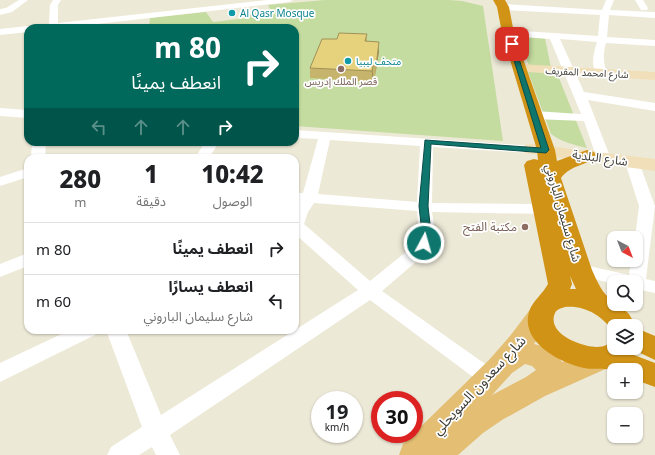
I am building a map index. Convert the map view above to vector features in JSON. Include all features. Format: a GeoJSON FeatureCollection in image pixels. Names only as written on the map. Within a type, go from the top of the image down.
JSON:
{"type":"FeatureCollection","features":[{"type":"Feature","properties":{"kind":"highway","name":"شارع سليمان الباروني"},"geometry":{"type":"LineString","coordinates":[[484,0],[494,7],[513,94],[551,178],[580,270],[587,286],[602,307]]}},
{"type":"Feature","properties":{"kind":"highway","name":"شارع سليمان الباروني"},"geometry":{"type":"LineString","coordinates":[[501,4],[508,33],[534,115],[543,209],[560,284],[546,308]]}},
{"type":"Feature","properties":{"kind":"highway"},"geometry":{"type":"LineString","coordinates":[[551,178],[563,164],[596,158]]}},
{"type":"Feature","properties":{"kind":"highway"},"geometry":{"type":"LineString","coordinates":[[617,319],[613,314],[591,302],[574,298],[564,298],[546,308],[541,324],[546,334],[556,344],[569,353],[585,358],[611,355],[655,374]]}},
{"type":"Feature","properties":{"kind":"highway"},"geometry":{"type":"LineString","coordinates":[[643,342],[655,349]]}},
{"type":"Feature","properties":{"kind":"main road","name":"شارع سعدون السويحلي"},"geometry":{"type":"LineString","coordinates":[[415,455],[520,343],[546,308]]}},
{"type":"Feature","properties":{"kind":"main road"},"geometry":{"type":"LineString","coordinates":[[493,372],[520,354],[526,353],[538,356],[549,364],[551,370],[546,379],[537,385]]}},
{"type":"Feature","properties":{"kind":"main road","name":"شارع سعدون السويحلي"},"geometry":{"type":"LineString","coordinates":[[436,455],[445,445],[482,417],[537,385],[611,355]]}},
{"type":"Feature","properties":{"kind":"street"},"geometry":{"type":"LineString","coordinates":[[0,12],[12,8],[24,0]]}},
{"type":"Feature","properties":{"kind":"street"},"geometry":{"type":"LineString","coordinates":[[53,24],[54,5],[57,0]]}},
{"type":"Feature","properties":{"kind":"street"},"geometry":{"type":"LineString","coordinates":[[79,24],[289,0]]}},
{"type":"Feature","properties":{"kind":"street"},"geometry":{"type":"LineString","coordinates":[[602,73],[598,62],[598,54],[602,40],[605,13],[610,0]]}},
{"type":"Feature","properties":{"kind":"street"},"geometry":{"type":"LineString","coordinates":[[501,4],[655,16]]}},
{"type":"Feature","properties":{"kind":"street"},"geometry":{"type":"LineString","coordinates":[[0,8],[12,8]]}},
{"type":"Feature","properties":{"kind":"street"},"geometry":{"type":"LineString","coordinates":[[0,32],[24,29]]}},
{"type":"Feature","properties":{"kind":"street"},"geometry":{"type":"LineString","coordinates":[[508,33],[655,43]]}},
{"type":"Feature","properties":{"kind":"street"},"geometry":{"type":"LineString","coordinates":[[554,36],[588,118],[596,158]]}},
{"type":"Feature","properties":{"kind":"street","name":"شارع امحمد المقريف"},"geometry":{"type":"LineString","coordinates":[[519,68],[655,76]]}},
{"type":"Feature","properties":{"kind":"street"},"geometry":{"type":"LineString","coordinates":[[580,96],[655,106]]}},
{"type":"Feature","properties":{"kind":"street"},"geometry":{"type":"LineString","coordinates":[[0,112],[24,114]]}},
{"type":"Feature","properties":{"kind":"street"},"geometry":{"type":"LineString","coordinates":[[534,115],[588,118]]}},
{"type":"Feature","properties":{"kind":"street"},"geometry":{"type":"LineString","coordinates":[[299,134],[538,149]]}},
{"type":"Feature","properties":{"kind":"street"},"geometry":{"type":"LineString","coordinates":[[299,215],[302,198],[326,136]]}},
{"type":"Feature","properties":{"kind":"street"},"geometry":{"type":"LineString","coordinates":[[119,455],[155,430],[370,291],[419,250],[427,233],[424,206],[427,142]]}},
{"type":"Feature","properties":{"kind":"street","name":"شارع البلدية"},"geometry":{"type":"LineString","coordinates":[[538,149],[655,165]]}},
{"type":"Feature","properties":{"kind":"street"},"geometry":{"type":"LineString","coordinates":[[632,162],[651,208],[637,275]]}},
{"type":"Feature","properties":{"kind":"street"},"geometry":{"type":"LineString","coordinates":[[0,182],[24,173]]}},
{"type":"Feature","properties":{"kind":"street"},"geometry":{"type":"LineString","coordinates":[[302,198],[424,206],[543,209]]}},
{"type":"Feature","properties":{"kind":"street"},"geometry":{"type":"LineString","coordinates":[[299,229],[370,291],[493,372]]}},
{"type":"Feature","properties":{"kind":"street"},"geometry":{"type":"LineString","coordinates":[[0,270],[24,261]]}},
{"type":"Feature","properties":{"kind":"street"},"geometry":{"type":"LineString","coordinates":[[580,270],[607,276]]}},
{"type":"Feature","properties":{"kind":"street"},"geometry":{"type":"LineString","coordinates":[[643,284],[655,287]]}},
{"type":"Feature","properties":{"kind":"street"},"geometry":{"type":"LineString","coordinates":[[0,373],[80,334]]}},
{"type":"Feature","properties":{"kind":"street"},"geometry":{"type":"LineString","coordinates":[[118,334],[155,430],[168,455]]}},
{"type":"Feature","properties":{"kind":"green space"},"geometry":{"type":"Polygon","coordinates":[[[325,0],[449,0],[462,1],[483,6],[503,141],[299,126],[299,24],[149,24],[150,18],[206,12],[213,22],[247,18],[245,14],[271,11],[268,5],[325,0]]]}},
{"type":"Feature","properties":{"kind":"green space"},"geometry":{"type":"Polygon","coordinates":[[[519,36],[545,38],[551,68],[529,66],[519,36]]]}},
{"type":"Feature","properties":{"kind":"green space"},"geometry":{"type":"Polygon","coordinates":[[[528,72],[557,73],[587,148],[564,141],[551,134],[528,72]]]}},
{"type":"Feature","properties":{"kind":"building","name":"متحف ليبيا"},"geometry":{"type":"Polygon","coordinates":[[[339,33],[367,34],[365,41],[379,42],[376,66],[373,66],[372,71],[310,68],[322,39],[337,39],[339,33]]]}},
{"type":"Feature","properties":{"kind":"place","name":"Al Qasr Mosque"},"geometry":{"type":"Point","coordinates":[232,13]}},
{"type":"Feature","properties":{"kind":"place","name":"متحف ليبيا"},"geometry":{"type":"Point","coordinates":[348,61]}},
{"type":"Feature","properties":{"kind":"place","name":"قصر الملك إدريس"},"geometry":{"type":"Point","coordinates":[341,69]}},
{"type":"Feature","properties":{"kind":"place","name":"مكتبة الفتح"},"geometry":{"type":"Point","coordinates":[525,227]}},
{"type":"Feature","properties":{"kind":"route"},"geometry":{"type":"LineString","coordinates":[[424,243],[427,233],[424,206],[427,142],[546,150],[512,44]]}}]}
